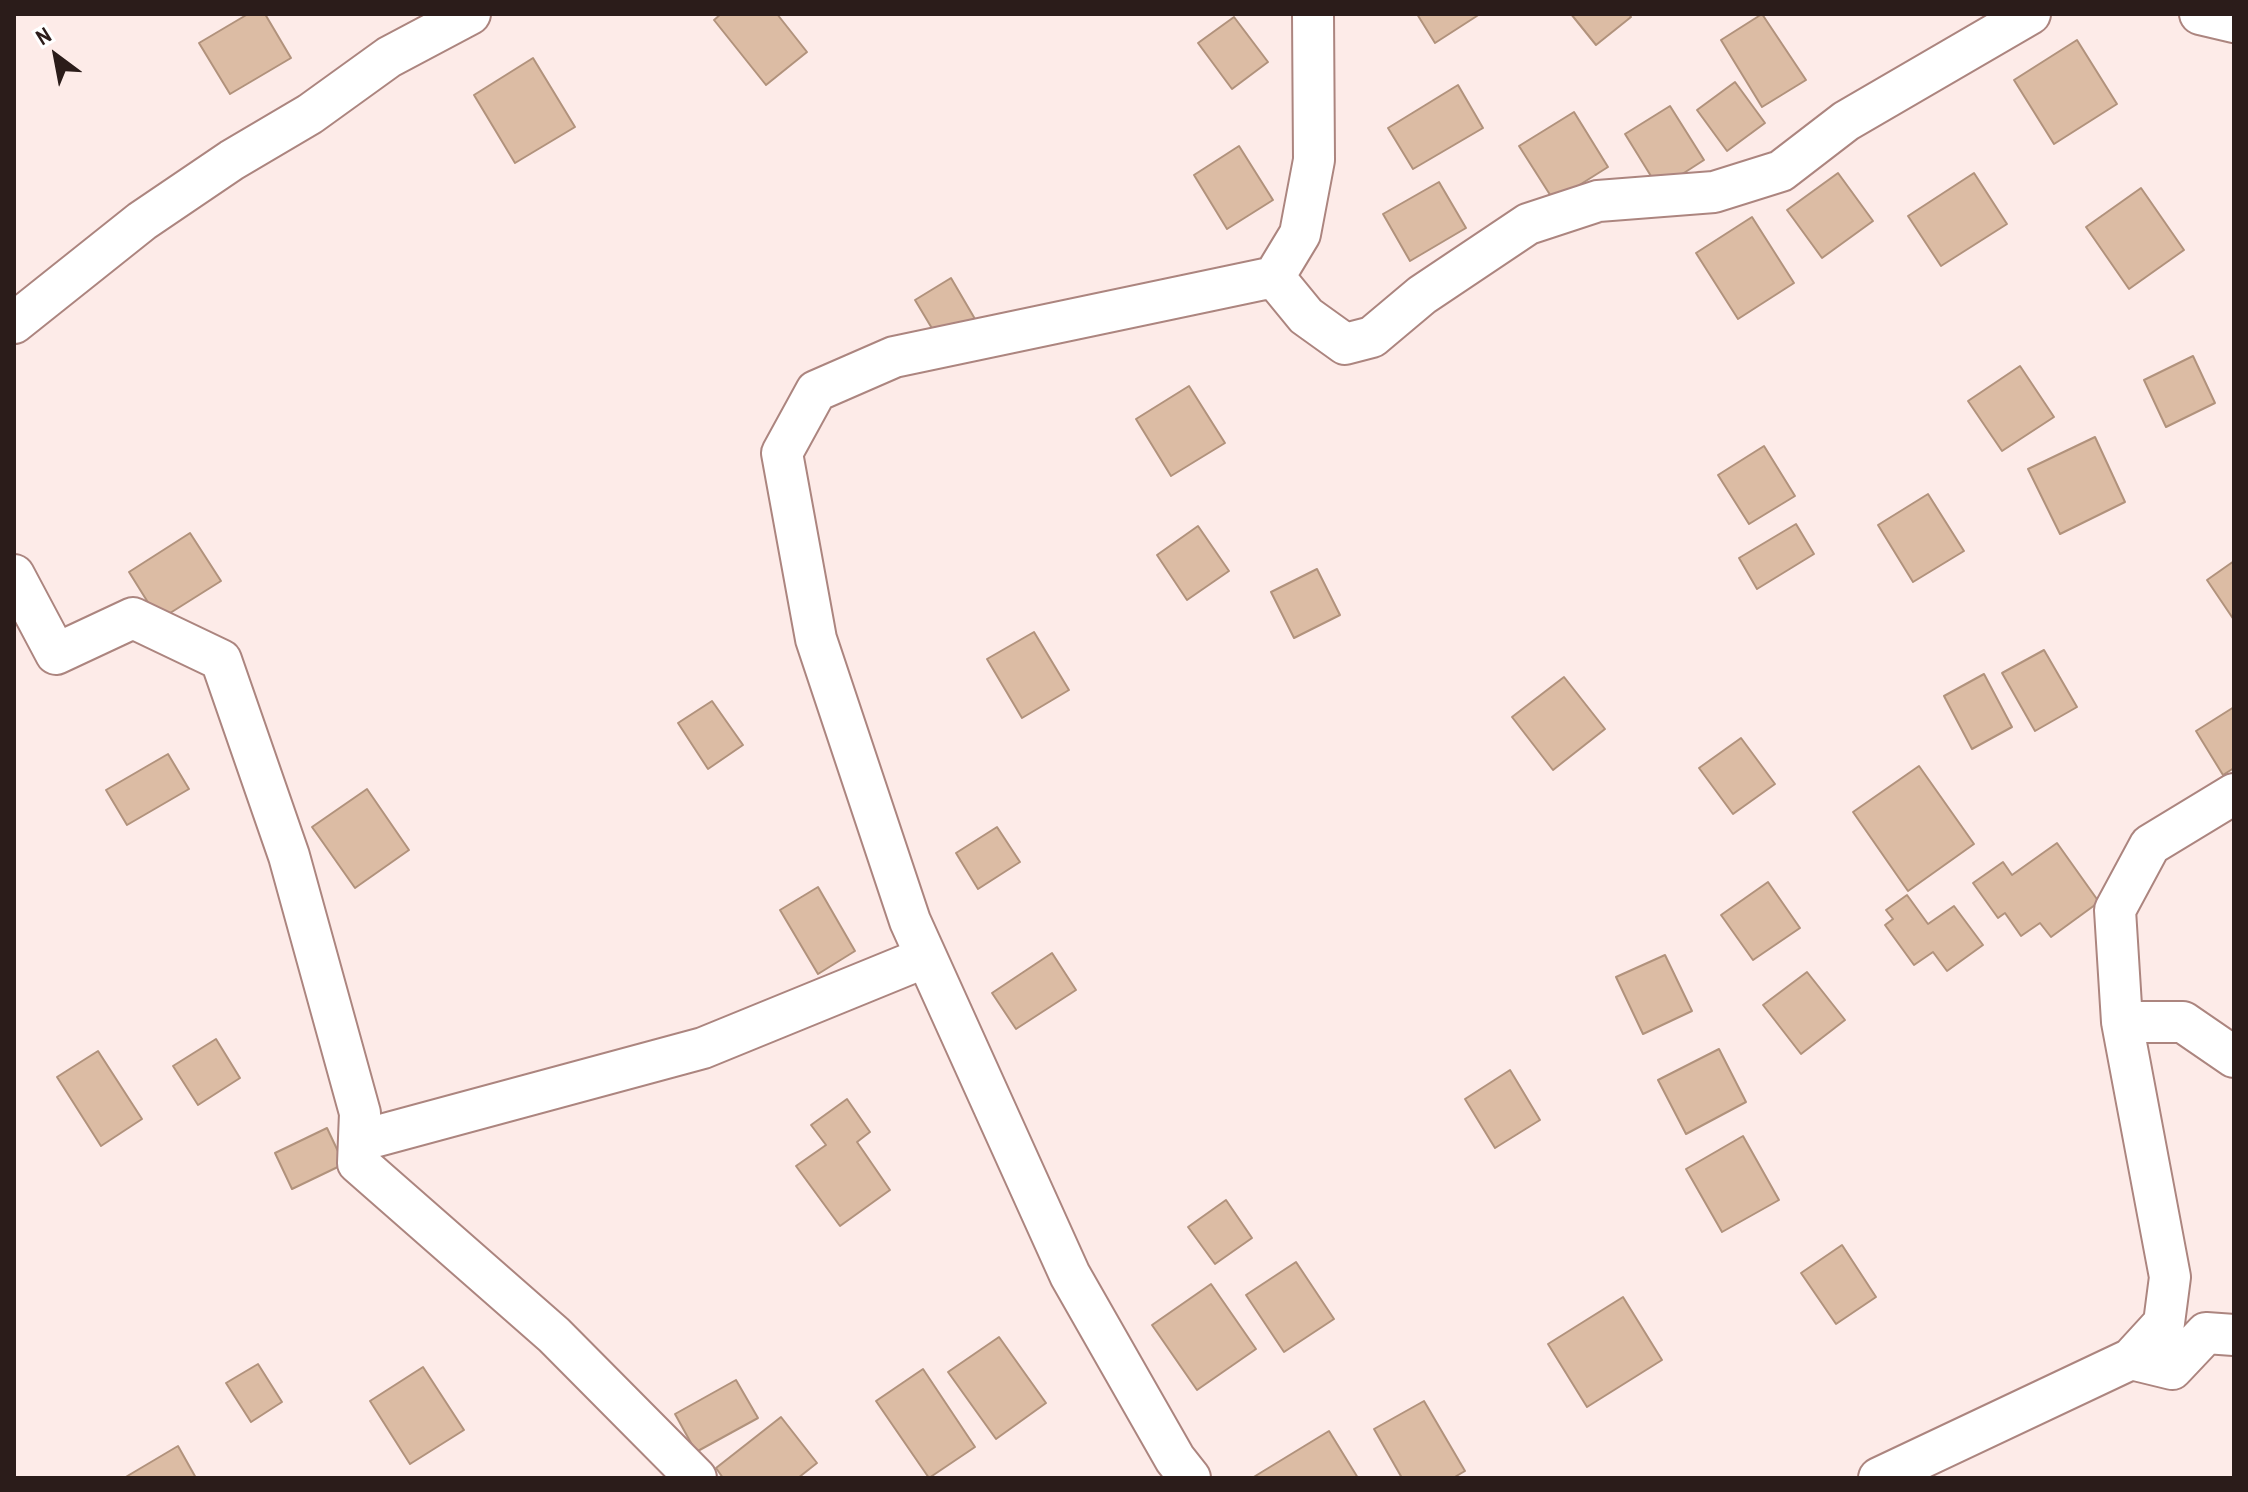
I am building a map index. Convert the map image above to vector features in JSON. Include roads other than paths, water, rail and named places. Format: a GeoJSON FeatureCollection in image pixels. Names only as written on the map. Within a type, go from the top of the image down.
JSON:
{"type":"FeatureCollection","features":[{"type":"Feature","properties":{"kind":"street"},"geometry":{"type":"LineString","coordinates":[[14,323],[142,221],[232,160],[310,114],[389,57],[470,14]]}},
{"type":"Feature","properties":{"kind":"street"},"geometry":{"type":"LineString","coordinates":[[1190,1478],[1175,1459],[1070,1275],[910,921],[816,639],[782,453],[816,391],[894,357],[1274,277],[1300,234],[1314,160],[1313,14]]}},
{"type":"Feature","properties":{"kind":"street"},"geometry":{"type":"LineString","coordinates":[[1274,277],[1306,316],[1345,344],[1372,337],[1422,295],[1528,224],[1598,201],[1714,192],[1781,171],[1846,121],[2030,14]]}},
{"type":"Feature","properties":{"kind":"street"},"geometry":{"type":"LineString","coordinates":[[2200,14],[2234,22]]}},
{"type":"Feature","properties":{"kind":"street"},"geometry":{"type":"LineString","coordinates":[[14,575],[56,654],[133,618],[221,660],[289,856],[360,1113],[358,1163],[554,1335],[696,1478]]}},
{"type":"Feature","properties":{"kind":"street"},"geometry":{"type":"LineString","coordinates":[[1879,1478],[2131,1359],[2164,1323],[2170,1277],[2122,1022],[2115,910],[2150,845],[2234,794]]}},
{"type":"Feature","properties":{"kind":"street"},"geometry":{"type":"LineString","coordinates":[[359,1141],[703,1048],[926,957]]}},
{"type":"Feature","properties":{"kind":"street"},"geometry":{"type":"LineString","coordinates":[[2122,1022],[2183,1022],[2234,1057]]}},
{"type":"Feature","properties":{"kind":"street"},"geometry":{"type":"LineString","coordinates":[[2131,1359],[2172,1369],[2206,1333],[2234,1335]]}}]}
